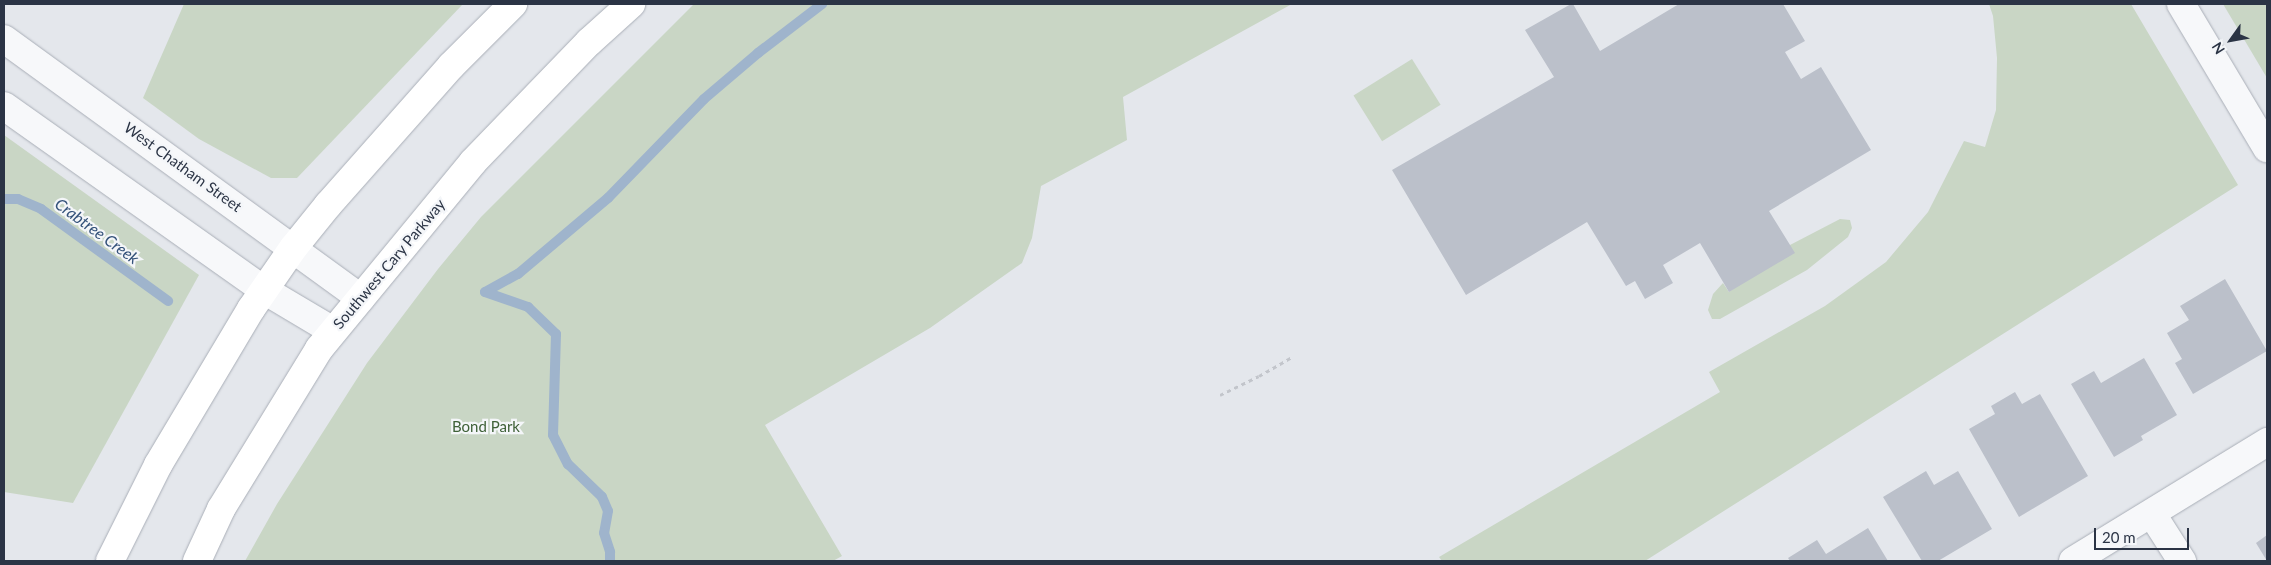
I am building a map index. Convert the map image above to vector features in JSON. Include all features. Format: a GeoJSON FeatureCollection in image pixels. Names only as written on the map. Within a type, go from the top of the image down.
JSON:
{"type":"FeatureCollection","features":[{"type":"Feature","properties":{"kind":"main road"},"geometry":{"type":"LineString","coordinates":[[110,561],[158,465],[264,290],[294,247],[328,205],[451,66],[513,4]]}},
{"type":"Feature","properties":{"kind":"main road","name":"Southwest Cary Parkway"},"geometry":{"type":"LineString","coordinates":[[197,561],[221,509],[314,356],[333,331],[473,162],[538,94],[631,4]]}},
{"type":"Feature","properties":{"kind":"street"},"geometry":{"type":"LineString","coordinates":[[2181,4],[2267,148]]}},
{"type":"Feature","properties":{"kind":"street","name":"West Chatham Street"},"geometry":{"type":"LineString","coordinates":[[4,39],[294,247],[361,298]]}},
{"type":"Feature","properties":{"kind":"street"},"geometry":{"type":"LineString","coordinates":[[4,106],[264,290],[333,331]]}},
{"type":"Feature","properties":{"kind":"street"},"geometry":{"type":"LineString","coordinates":[[2073,561],[2267,442]]}},
{"type":"Feature","properties":{"kind":"street"},"geometry":{"type":"LineString","coordinates":[[2152,514],[2182,561]]}},
{"type":"Feature","properties":{"kind":"path"},"geometry":{"type":"LineString","coordinates":[[1220,394],[1259,376],[1292,357]]}},
{"type":"Feature","properties":{"kind":"green space"},"geometry":{"type":"Polygon","coordinates":[[[184,4],[463,4],[297,178],[271,178],[199,139],[143,98],[184,4]]]}},
{"type":"Feature","properties":{"kind":"green space","name":"Bond Park"},"geometry":{"type":"Polygon","coordinates":[[[694,4],[1292,4],[1123,97],[1127,140],[1041,186],[1032,238],[1022,263],[930,328],[765,425],[842,556],[833,561],[245,561],[277,504],[367,363],[438,269],[481,217],[694,4]]]}},
{"type":"Feature","properties":{"kind":"green space"},"geometry":{"type":"Polygon","coordinates":[[[1989,4],[2131,4],[2238,185],[1645,561],[1442,561],[1439,557],[1720,392],[1709,372],[1825,306],[1886,262],[1928,212],[1964,141],[1985,147],[1996,110],[1997,58],[1993,16],[1989,4]]]}},
{"type":"Feature","properties":{"kind":"green space"},"geometry":{"type":"Polygon","coordinates":[[[2223,4],[2267,4],[2267,78],[2223,4]]]}},
{"type":"Feature","properties":{"kind":"green space"},"geometry":{"type":"Polygon","coordinates":[[[1412,59],[1441,105],[1382,141],[1353,96],[1412,59]]]}},
{"type":"Feature","properties":{"kind":"green space"},"geometry":{"type":"Polygon","coordinates":[[[4,135],[199,275],[73,503],[4,492],[4,135]]]}},
{"type":"Feature","properties":{"kind":"green space"},"geometry":{"type":"Polygon","coordinates":[[[1840,219],[1850,220],[1852,228],[1848,237],[1807,270],[1720,319],[1712,319],[1708,310],[1713,294],[1723,283],[1729,292],[1790,245],[1840,219]]]}},
{"type":"Feature","properties":{"kind":"building"},"geometry":{"type":"Polygon","coordinates":[[[1573,4],[1600,51],[1679,4],[1783,4],[1805,41],[1785,52],[1801,79],[1821,67],[1871,150],[1769,211],[1795,253],[1729,292],[1700,243],[1663,265],[1673,283],[1645,299],[1635,281],[1626,286],[1587,222],[1466,295],[1392,170],[1554,77],[1525,30],[1573,4]]]}},
{"type":"Feature","properties":{"kind":"building"},"geometry":{"type":"Polygon","coordinates":[[[2225,279],[2267,351],[2193,394],[2175,363],[2182,359],[2167,333],[2189,320],[2180,306],[2225,279]]]}},
{"type":"Feature","properties":{"kind":"building"},"geometry":{"type":"Polygon","coordinates":[[[2144,358],[2177,415],[2141,436],[2143,440],[2114,457],[2071,384],[2094,371],[2101,383],[2144,358]]]}},
{"type":"Feature","properties":{"kind":"building"},"geometry":{"type":"Polygon","coordinates":[[[2015,392],[2022,404],[2040,394],[2088,476],[2019,517],[1969,429],[1995,414],[1991,406],[2015,392]]]}},
{"type":"Feature","properties":{"kind":"building"},"geometry":{"type":"Polygon","coordinates":[[[1926,471],[1934,485],[1958,471],[1992,529],[1938,561],[1922,561],[1883,497],[1926,471]]]}},
{"type":"Feature","properties":{"kind":"building"},"geometry":{"type":"Polygon","coordinates":[[[1868,528],[1888,561],[1790,561],[1788,558],[1817,540],[1826,554],[1868,528]]]}},
{"type":"Feature","properties":{"kind":"building"},"geometry":{"type":"Polygon","coordinates":[[[2267,535],[2267,561],[2256,543],[2267,535]]]}},
{"type":"Feature","properties":{"kind":"waterway"},"geometry":{"type":"LineString","coordinates":[[485,292],[518,274],[608,198],[704,99],[758,53],[822,4]]}},
{"type":"Feature","properties":{"kind":"waterway","name":"Crabtree Creek"},"geometry":{"type":"LineString","coordinates":[[4,199],[18,199],[41,209],[168,301]]}},
{"type":"Feature","properties":{"kind":"waterway","name":"Crabtree Creek"},"geometry":{"type":"LineString","coordinates":[[485,292],[528,307],[556,334],[553,435],[568,464],[602,497],[608,511],[604,533],[610,552],[610,561]]}}]}
